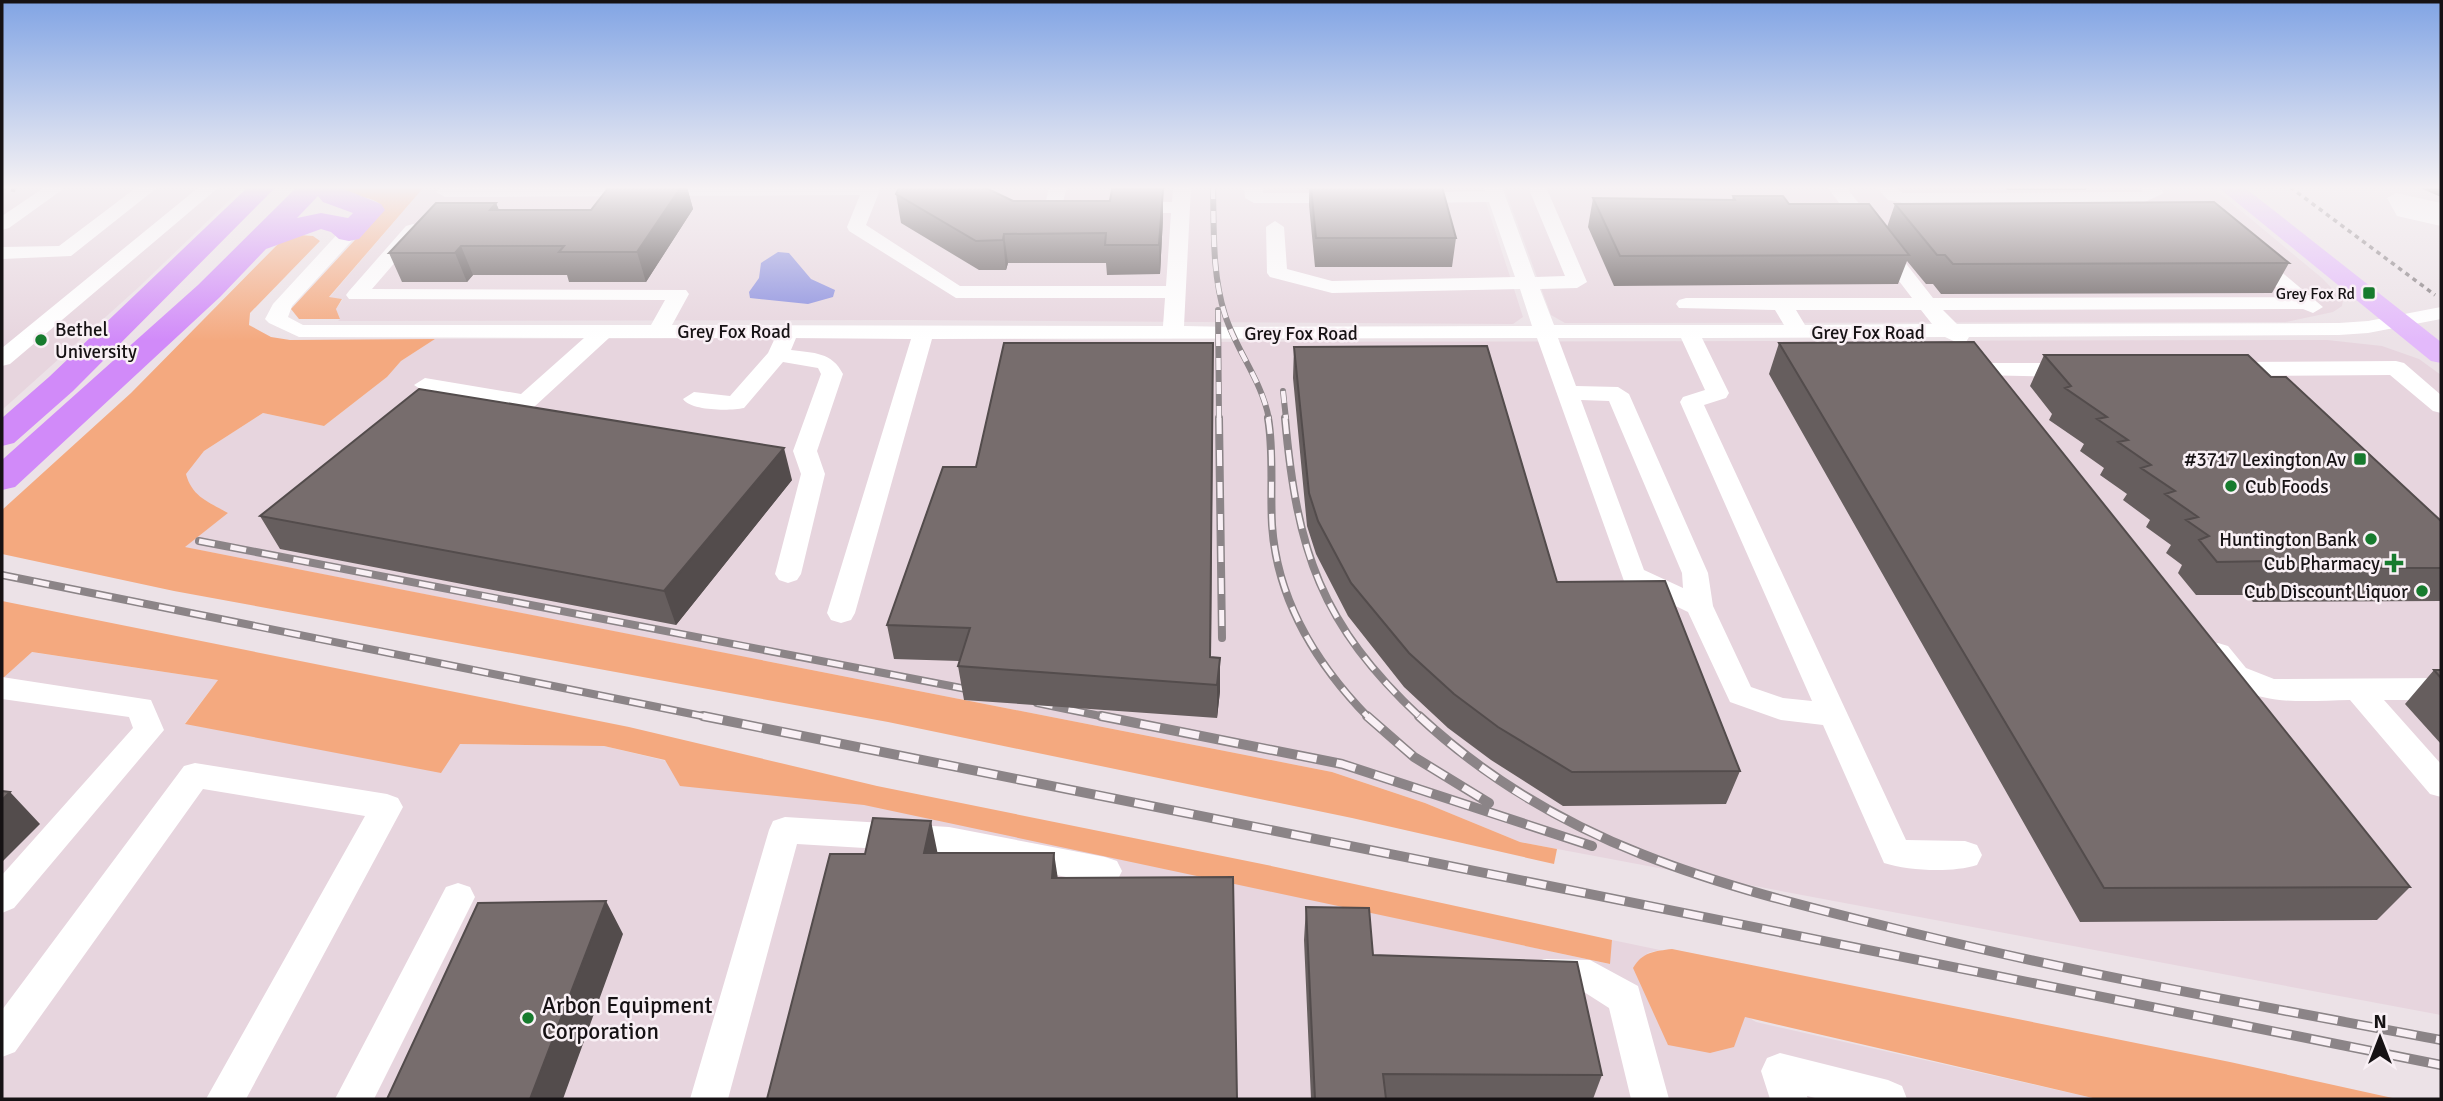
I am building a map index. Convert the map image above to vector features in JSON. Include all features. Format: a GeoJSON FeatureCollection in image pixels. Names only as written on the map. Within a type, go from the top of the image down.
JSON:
{"type":"FeatureCollection","features":[{"type":"Feature","properties":{"kind":"highway"},"geometry":{"type":"LineString","coordinates":[[2,436],[61,384],[210,238]]}},
{"type":"Feature","properties":{"kind":"highway"},"geometry":{"type":"LineString","coordinates":[[2,479],[261,238]]}},
{"type":"Feature","properties":{"kind":"highway"},"geometry":{"type":"LineString","coordinates":[[246,254],[271,238]]}},
{"type":"Feature","properties":{"kind":"main road"},"geometry":{"type":"LineString","coordinates":[[2294,238],[2441,355]]}},
{"type":"Feature","properties":{"kind":"main road"},"geometry":{"type":"LineString","coordinates":[[2329,238],[2438,314]]}},
{"type":"Feature","properties":{"kind":"street"},"geometry":{"type":"LineString","coordinates":[[2,253],[64,251],[81,238]]}},
{"type":"Feature","properties":{"kind":"street"},"geometry":{"type":"LineString","coordinates":[[2,359],[148,238]]}},
{"type":"Feature","properties":{"kind":"street","name":"Grey Fox Road"},"geometry":{"type":"LineString","coordinates":[[344,238],[283,304],[276,319],[299,331],[1952,332],[2339,329],[2438,314]]}},
{"type":"Feature","properties":{"kind":"street"},"geometry":{"type":"LineString","coordinates":[[362,331],[349,317],[347,308],[406,238]]}},
{"type":"Feature","properties":{"kind":"street"},"geometry":{"type":"LineString","coordinates":[[876,238],[966,293]]}},
{"type":"Feature","properties":{"kind":"street"},"geometry":{"type":"LineString","coordinates":[[1173,332],[1180,238]]}},
{"type":"Feature","properties":{"kind":"street"},"geometry":{"type":"LineString","coordinates":[[1275,238],[1277,273],[1332,288],[1527,285]]}},
{"type":"Feature","properties":{"kind":"street"},"geometry":{"type":"LineString","coordinates":[[1510,238],[1633,575],[1699,606]]}},
{"type":"Feature","properties":{"kind":"street"},"geometry":{"type":"LineString","coordinates":[[1876,238],[1926,303],[2004,392]]}},
{"type":"Feature","properties":{"kind":"street"},"geometry":{"type":"LineString","coordinates":[[2233,240],[2339,329]]}},
{"type":"Feature","properties":{"kind":"street"},"geometry":{"type":"LineString","coordinates":[[841,612],[929,331],[946,300],[966,293],[1177,292]]}},
{"type":"Feature","properties":{"kind":"street"},"geometry":{"type":"LineString","coordinates":[[965,331],[966,293]]}},
{"type":"Feature","properties":{"kind":"street"},"geometry":{"type":"LineString","coordinates":[[356,295],[679,294],[658,331]]}},
{"type":"Feature","properties":{"kind":"street"},"geometry":{"type":"LineString","coordinates":[[2120,303],[2147,331]]}},
{"type":"Feature","properties":{"kind":"street"},"geometry":{"type":"LineString","coordinates":[[1686,304],[2308,303]]}},
{"type":"Feature","properties":{"kind":"street"},"geometry":{"type":"LineString","coordinates":[[1781,304],[1799,331]]}},
{"type":"Feature","properties":{"kind":"street"},"geometry":{"type":"LineString","coordinates":[[425,386],[526,402],[604,331]]}},
{"type":"Feature","properties":{"kind":"street"},"geometry":{"type":"LineString","coordinates":[[694,399],[736,403],[778,355],[789,331]]}},
{"type":"Feature","properties":{"kind":"street"},"geometry":{"type":"LineString","coordinates":[[1689,332],[1718,393],[1691,402],[1896,853],[1965,855]]}},
{"type":"Feature","properties":{"kind":"street"},"geometry":{"type":"LineString","coordinates":[[778,355],[827,363],[832,374],[805,451],[813,474],[788,574]]}},
{"type":"Feature","properties":{"kind":"street"},"geometry":{"type":"LineString","coordinates":[[2206,369],[2396,368],[2441,406]]}},
{"type":"Feature","properties":{"kind":"street"},"geometry":{"type":"LineString","coordinates":[[1986,370],[2096,370]]}},
{"type":"Feature","properties":{"kind":"street"},"geometry":{"type":"LineString","coordinates":[[1566,393],[1618,394],[1695,573],[1699,606],[1740,694],[1781,709],[1834,715]]}},
{"type":"Feature","properties":{"kind":"street"},"geometry":{"type":"LineString","coordinates":[[2200,629],[2236,675],[2271,690],[2441,689]]}},
{"type":"Feature","properties":{"kind":"street"},"geometry":{"type":"LineString","coordinates":[[2,688],[140,708],[149,730],[2,898]]}},
{"type":"Feature","properties":{"kind":"street"},"geometry":{"type":"LineString","coordinates":[[2357,689],[2441,785]]}},
{"type":"Feature","properties":{"kind":"street"},"geometry":{"type":"LineString","coordinates":[[709,1099],[785,830],[949,840],[1105,871]]}},
{"type":"Feature","properties":{"kind":"street"},"geometry":{"type":"LineString","coordinates":[[354,1099],[458,897]]}},
{"type":"Feature","properties":{"kind":"street"},"geometry":{"type":"LineString","coordinates":[[1511,975],[1590,976],[1625,998],[1650,1099]]}},
{"type":"Feature","properties":{"kind":"street"},"geometry":{"type":"LineString","coordinates":[[1789,1099],[1780,1070],[1888,1099]]}},
{"type":"Feature","properties":{"kind":"lane"},"geometry":{"type":"LineString","coordinates":[[1527,285],[1577,282],[1559,238]]}},
{"type":"Feature","properties":{"kind":"lane"},"geometry":{"type":"LineString","coordinates":[[2,1040],[195,775],[387,807],[225,1099]]}},
{"type":"Feature","properties":{"kind":"path"},"geometry":{"type":"LineString","coordinates":[[2350,238],[2438,314]]}},
{"type":"Feature","properties":{"kind":"shaded area"},"geometry":{"type":"Polygon","coordinates":[[[2,238],[190,238],[139,287],[2,410],[2,238]]]}},
{"type":"Feature","properties":{"kind":"shaded area"},"geometry":{"type":"Polygon","coordinates":[[[316,238],[320,241],[250,313],[249,325],[271,337],[290,340],[435,339],[401,361],[387,377],[324,426],[263,413],[204,451],[186,474],[189,482],[202,498],[228,513],[185,547],[1332,772],[1425,803],[1520,842],[1557,849],[1554,864],[1352,818],[888,722],[174,591],[2,554],[2,510],[131,393],[281,241],[316,238]]]}},
{"type":"Feature","properties":{"kind":"shaded area"},"geometry":{"type":"Polygon","coordinates":[[[356,238],[380,238],[329,297],[342,299],[336,309],[340,319],[299,319],[291,309],[356,238]]]}},
{"type":"Feature","properties":{"kind":"shaded area"},"geometry":{"type":"Polygon","coordinates":[[[380,238],[1498,238],[1523,317],[1513,324],[913,320],[338,321],[340,319],[336,309],[343,299],[329,298],[380,238]]]}},
{"type":"Feature","properties":{"kind":"shaded area"},"geometry":{"type":"Polygon","coordinates":[[[1523,238],[2274,238],[2322,278],[2343,300],[2342,306],[2333,312],[2286,322],[1565,323],[1551,315],[1523,238]]]}},
{"type":"Feature","properties":{"kind":"shaded area"},"geometry":{"type":"Polygon","coordinates":[[[958,338],[1185,342],[2327,340],[2382,346],[2419,359],[2441,375],[2441,1015],[1520,842],[1425,803],[1332,772],[184,547],[228,513],[198,497],[189,487],[186,474],[204,451],[263,413],[324,426],[387,377],[401,361],[435,339],[958,338]]]}},
{"type":"Feature","properties":{"kind":"shaded area"},"geometry":{"type":"Polygon","coordinates":[[[2,601],[629,727],[877,786],[1267,865],[1612,940],[1610,964],[864,805],[680,786],[665,760],[604,746],[460,744],[441,773],[185,724],[218,680],[32,652],[2,679],[2,601]]]}},
{"type":"Feature","properties":{"kind":"shaded area"},"geometry":{"type":"Polygon","coordinates":[[[31,652],[218,680],[185,723],[459,744],[604,746],[825,799],[864,804],[1609,964],[1612,940],[1660,950],[1647,953],[1756,1022],[2097,1099],[2,1099],[2,679],[31,652]]]}},
{"type":"Feature","properties":{"kind":"shaded area"},"geometry":{"type":"Polygon","coordinates":[[[1672,949],[2230,1062],[2397,1099],[2097,1099],[1745,1017],[1734,1047],[1710,1053],[1668,1045],[1633,968],[1645,955],[1672,949]]]}},
{"type":"Feature","properties":{"kind":"water"},"geometry":{"type":"Polygon","coordinates":[[[778,252],[789,253],[811,279],[835,290],[833,297],[808,304],[750,298],[749,292],[759,278],[761,263],[778,252]]]}},
{"type":"Feature","properties":{"kind":"building"},"geometry":{"type":"Polygon","coordinates":[[[403,238],[646,238],[637,252],[559,252],[564,246],[461,246],[455,253],[389,253],[403,238]]]}},
{"type":"Feature","properties":{"kind":"building"},"geometry":{"type":"Polygon","coordinates":[[[972,238],[1003,238],[1003,240],[976,241],[972,238]]]}},
{"type":"Feature","properties":{"kind":"building"},"geometry":{"type":"Polygon","coordinates":[[[1106,238],[1159,238],[1159,245],[1105,245],[1106,238]]]}},
{"type":"Feature","properties":{"kind":"building"},"geometry":{"type":"Polygon","coordinates":[[[1612,238],[1896,238],[1909,255],[1620,256],[1612,238]]]}},
{"type":"Feature","properties":{"kind":"building"},"geometry":{"type":"Polygon","coordinates":[[[1923,238],[2259,238],[2289,263],[1953,264],[1945,255],[1937,255],[1923,238]]]}},
{"type":"Feature","properties":{"kind":"building"},"geometry":{"type":"Polygon","coordinates":[[[1974,342],[2410,887],[2104,888],[1779,343],[1974,342]]]}},
{"type":"Feature","properties":{"kind":"building"},"geometry":{"type":"Polygon","coordinates":[[[1004,343],[1213,343],[1210,657],[1220,658],[1217,685],[958,666],[970,628],[887,625],[943,467],[976,467],[1004,343]]]}},
{"type":"Feature","properties":{"kind":"building"},"geometry":{"type":"Polygon","coordinates":[[[1487,346],[1557,582],[1665,581],[1740,771],[1572,772],[1498,727],[1454,694],[1409,653],[1351,583],[1318,521],[1309,493],[1294,347],[1487,346]]]}},
{"type":"Feature","properties":{"kind":"building","name":"Cub Foods"},"geometry":{"type":"Polygon","coordinates":[[[2044,355],[2248,355],[2271,377],[2286,377],[2441,521],[2441,568],[2276,568],[2270,561],[2217,562],[2199,540],[2209,536],[2186,520],[2198,517],[2165,494],[2175,491],[2141,468],[2151,465],[2118,442],[2128,440],[2097,419],[2107,417],[2065,388],[2071,386],[2044,355]]]}},
{"type":"Feature","properties":{"kind":"building"},"geometry":{"type":"Polygon","coordinates":[[[419,389],[784,448],[664,591],[260,516],[419,389]]]}},
{"type":"Feature","properties":{"kind":"building"},"geometry":{"type":"Polygon","coordinates":[[[2,791],[10,792],[2,800],[2,791]]]}},
{"type":"Feature","properties":{"kind":"building"},"geometry":{"type":"Polygon","coordinates":[[[873,818],[931,821],[924,853],[1054,853],[1052,878],[1233,877],[1237,1099],[767,1099],[830,854],[865,854],[873,818]]]}},
{"type":"Feature","properties":{"kind":"building","name":"Arbon Equipment Corporation"},"geometry":{"type":"Polygon","coordinates":[[[606,901],[530,1099],[387,1099],[478,903],[606,901]]]}},
{"type":"Feature","properties":{"kind":"building"},"geometry":{"type":"Polygon","coordinates":[[[1306,907],[1369,908],[1373,955],[1577,962],[1602,1075],[1383,1074],[1386,1099],[1315,1099],[1306,907]]]}},
{"type":"Feature","properties":{"kind":"railway"},"geometry":{"type":"LineString","coordinates":[[1214,238],[1218,284],[1225,315],[1261,392],[1269,419]]}},
{"type":"Feature","properties":{"kind":"railway"},"geometry":{"type":"LineString","coordinates":[[1218,310],[1219,419]]}},
{"type":"Feature","properties":{"kind":"railway"},"geometry":{"type":"LineString","coordinates":[[1283,391],[1286,419]]}},
{"type":"Feature","properties":{"kind":"railway"},"geometry":{"type":"LineString","coordinates":[[1219,418],[1222,638]]}},
{"type":"Feature","properties":{"kind":"railway"},"geometry":{"type":"LineString","coordinates":[[1268,418],[1272,525],[1275,553],[1282,579],[1291,605],[1317,653],[1350,698],[1368,717]]}},
{"type":"Feature","properties":{"kind":"railway"},"geometry":{"type":"LineString","coordinates":[[1285,418],[1297,508],[1320,583],[1337,617],[1359,650],[1387,684],[1419,716]]}},
{"type":"Feature","properties":{"kind":"railway"},"geometry":{"type":"LineString","coordinates":[[199,541],[982,692]]}},
{"type":"Feature","properties":{"kind":"railway"},"geometry":{"type":"LineString","coordinates":[[2,575],[712,718]]}},
{"type":"Feature","properties":{"kind":"railway"},"geometry":{"type":"LineString","coordinates":[[1037,703],[1110,718]]}},
{"type":"Feature","properties":{"kind":"railway"},"geometry":{"type":"LineString","coordinates":[[703,716],[2441,1065]]}},
{"type":"Feature","properties":{"kind":"railway"},"geometry":{"type":"LineString","coordinates":[[1101,716],[1342,764],[1592,846]]}},
{"type":"Feature","properties":{"kind":"railway"},"geometry":{"type":"LineString","coordinates":[[1419,716],[1474,762],[1532,801],[1591,832],[1716,880],[1781,900],[2047,964],[2441,1040]]}},
{"type":"Feature","properties":{"kind":"railway"},"geometry":{"type":"LineString","coordinates":[[1368,717],[1414,757],[1489,803]]}},
{"type":"Feature","properties":{"kind":"place","name":"Grey Fox Rd"},"geometry":{"type":"Point","coordinates":[2369,293]}},
{"type":"Feature","properties":{"kind":"place","name":"Bethel University"},"geometry":{"type":"Point","coordinates":[41,340]}},
{"type":"Feature","properties":{"kind":"place","name":"#3717 Lexington Av"},"geometry":{"type":"Point","coordinates":[2360,459]}},
{"type":"Feature","properties":{"kind":"place","name":"Cub Foods"},"geometry":{"type":"Point","coordinates":[2231,486]}},
{"type":"Feature","properties":{"kind":"place","name":"Huntington Bank"},"geometry":{"type":"Point","coordinates":[2371,539]}},
{"type":"Feature","properties":{"kind":"place","name":"Cub Pharmacy"},"geometry":{"type":"Point","coordinates":[2394,563]}},
{"type":"Feature","properties":{"kind":"place","name":"Cub Discount Liquor"},"geometry":{"type":"Point","coordinates":[2422,591]}},
{"type":"Feature","properties":{"kind":"place","name":"Arbon Equipment Corporation"},"geometry":{"type":"Point","coordinates":[528,1018]}}]}
